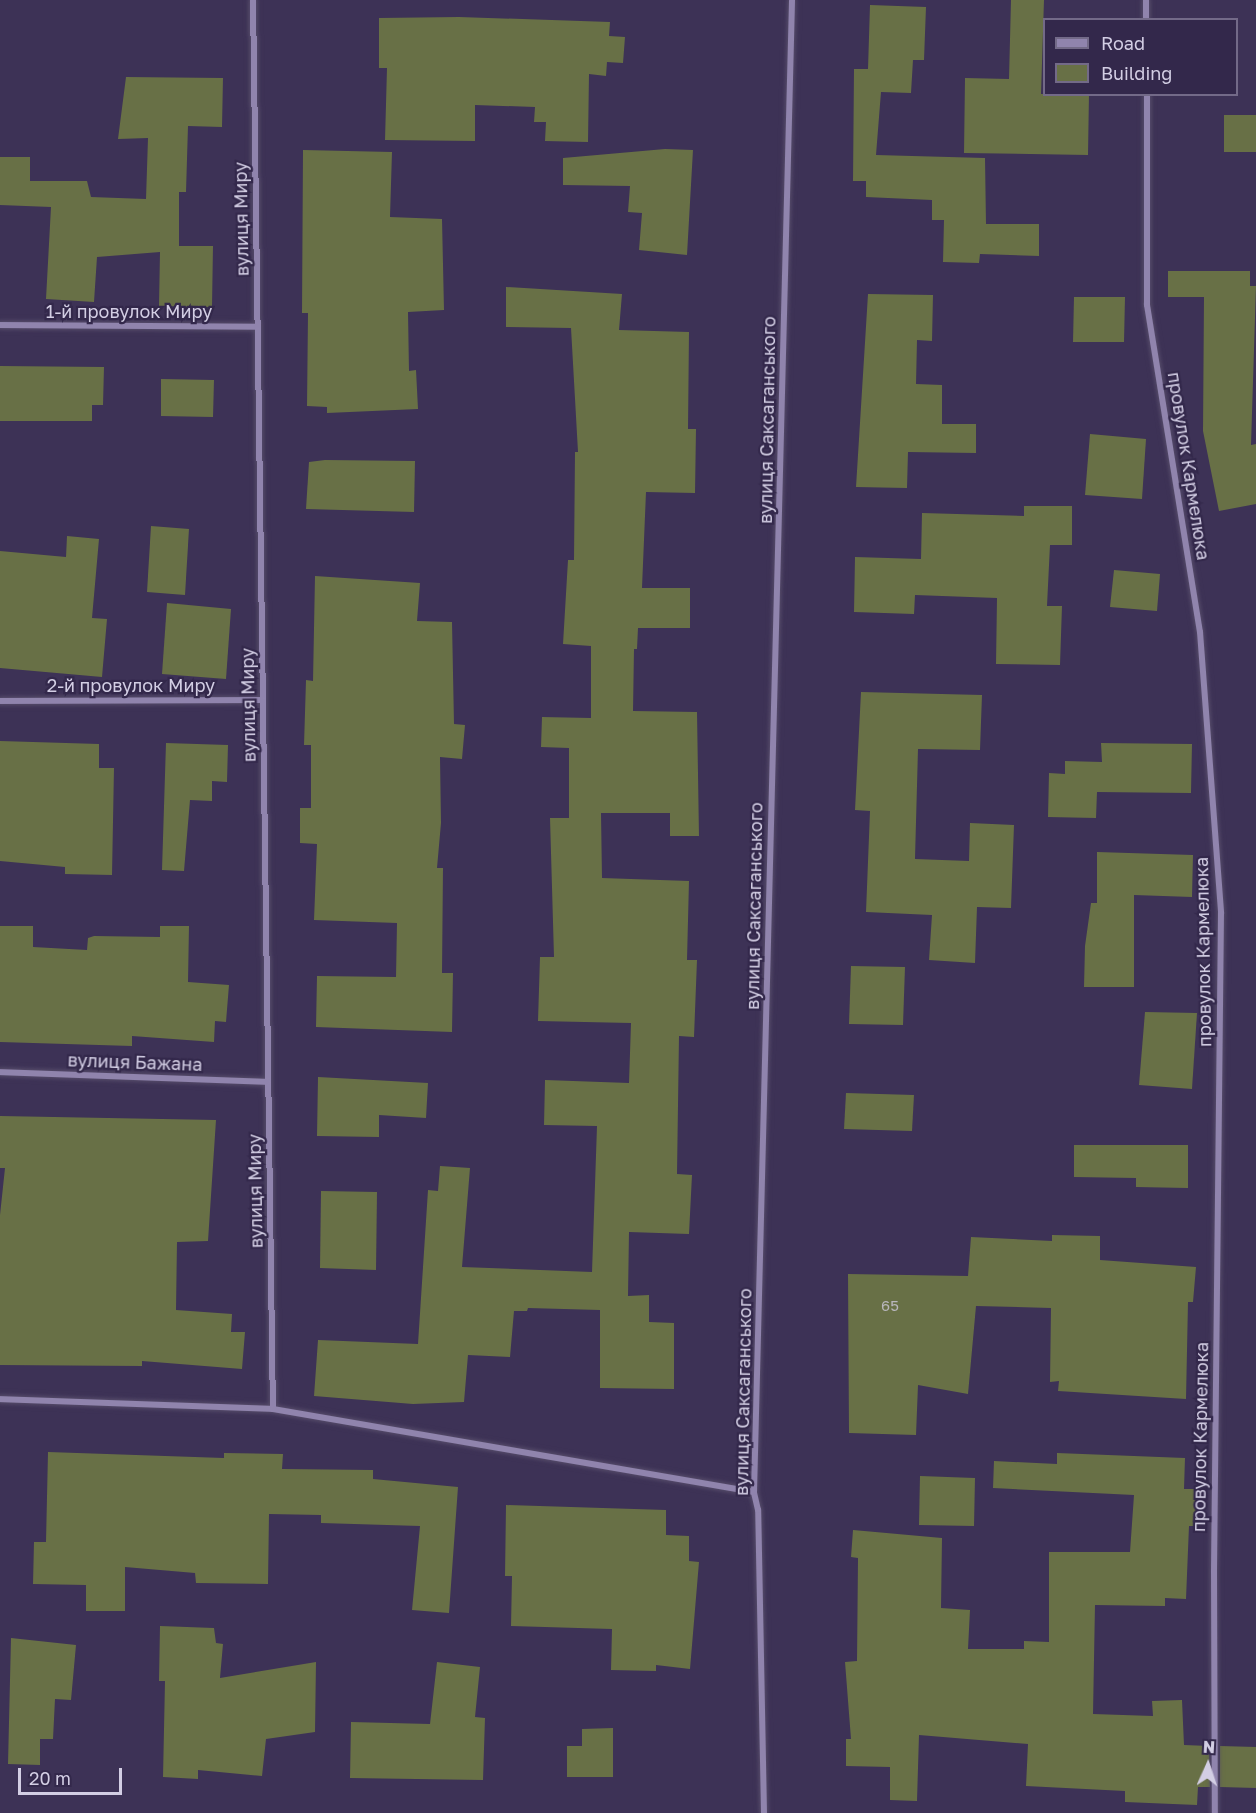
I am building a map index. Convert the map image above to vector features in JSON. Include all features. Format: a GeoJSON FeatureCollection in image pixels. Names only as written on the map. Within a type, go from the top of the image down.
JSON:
{"type":"FeatureCollection","features":[{"type":"Feature","properties":{"kind":"street","name":"вулиця Миру"},"geometry":{"type":"LineString","coordinates":[[253,0],[273,1409]]}},
{"type":"Feature","properties":{"kind":"street","name":"вулиця Саксаганського"},"geometry":{"type":"LineString","coordinates":[[765,1813],[758,1510],[754,1492],[792,0]]}},
{"type":"Feature","properties":{"kind":"street"},"geometry":{"type":"LineString","coordinates":[[1146,0],[1146,18]]}},
{"type":"Feature","properties":{"kind":"street","name":"провулок Кармелюка"},"geometry":{"type":"LineString","coordinates":[[1147,96],[1147,305],[1200,632],[1221,913],[1215,1813]]}},
{"type":"Feature","properties":{"kind":"street","name":"1-й провулок Миру"},"geometry":{"type":"LineString","coordinates":[[0,325],[258,327]]}},
{"type":"Feature","properties":{"kind":"street","name":"2-й провулок Миру"},"geometry":{"type":"LineString","coordinates":[[0,701],[263,700]]}},
{"type":"Feature","properties":{"kind":"street","name":"вулиця Бажана"},"geometry":{"type":"LineString","coordinates":[[0,1072],[268,1082]]}},
{"type":"Feature","properties":{"kind":"street"},"geometry":{"type":"LineString","coordinates":[[0,1399],[273,1409],[754,1492]]}},
{"type":"Feature","properties":{"kind":"building"},"geometry":{"type":"Polygon","coordinates":[[[1011,0],[1044,0],[1041,94],[1043,96],[1089,96],[1088,155],[964,153],[965,78],[1009,79],[1011,0]]]}},
{"type":"Feature","properties":{"kind":"building"},"geometry":{"type":"Polygon","coordinates":[[[870,5],[926,7],[924,60],[913,60],[911,93],[881,92],[876,155],[985,158],[986,224],[1039,224],[1039,256],[980,254],[979,263],[943,262],[944,220],[932,220],[932,200],[866,197],[866,181],[853,181],[854,69],[868,69],[870,5]]]}},
{"type":"Feature","properties":{"kind":"building"},"geometry":{"type":"Polygon","coordinates":[[[459,17],[610,22],[609,36],[625,37],[623,63],[607,62],[606,76],[589,74],[588,142],[545,141],[546,122],[534,122],[535,107],[475,105],[475,141],[385,140],[387,68],[379,68],[379,18],[459,17]]]}},
{"type":"Feature","properties":{"kind":"building"},"geometry":{"type":"Polygon","coordinates":[[[126,77],[223,78],[222,127],[188,126],[186,192],[179,192],[179,246],[213,246],[212,307],[159,306],[160,252],[97,257],[94,302],[46,299],[51,207],[0,205],[0,157],[30,157],[30,181],[87,181],[91,197],[146,199],[148,138],[118,139],[126,77]]]}},
{"type":"Feature","properties":{"kind":"building"},"geometry":{"type":"Polygon","coordinates":[[[1224,115],[1256,115],[1256,152],[1224,152],[1224,115]]]}},
{"type":"Feature","properties":{"kind":"building"},"geometry":{"type":"Polygon","coordinates":[[[665,149],[693,150],[687,255],[639,250],[642,213],[628,212],[630,186],[563,185],[563,158],[665,149]]]}},
{"type":"Feature","properties":{"kind":"building"},"geometry":{"type":"Polygon","coordinates":[[[303,150],[392,152],[390,217],[442,219],[444,310],[408,312],[409,371],[416,370],[418,409],[327,413],[327,407],[307,406],[308,313],[302,313],[303,150]]]}},
{"type":"Feature","properties":{"kind":"building"},"geometry":{"type":"Polygon","coordinates":[[[1168,271],[1250,271],[1250,286],[1256,286],[1251,445],[1256,444],[1256,504],[1219,511],[1203,431],[1204,297],[1168,297],[1168,271]]]}},
{"type":"Feature","properties":{"kind":"building"},"geometry":{"type":"Polygon","coordinates":[[[506,287],[622,294],[619,330],[689,332],[688,429],[696,429],[695,493],[646,492],[642,588],[690,588],[690,628],[638,628],[637,649],[634,649],[633,711],[697,712],[699,836],[670,836],[670,813],[601,813],[602,878],[689,881],[687,960],[697,960],[694,1037],[679,1036],[677,1174],[692,1175],[689,1234],[629,1232],[628,1296],[649,1295],[649,1322],[674,1323],[674,1389],[600,1388],[600,1310],[528,1308],[527,1311],[514,1311],[510,1357],[468,1355],[464,1402],[413,1404],[314,1396],[318,1340],[418,1344],[428,1190],[438,1191],[440,1166],[470,1168],[462,1267],[592,1272],[597,1126],[544,1125],[545,1080],[629,1083],[631,1023],[538,1021],[540,957],[554,957],[550,818],[569,818],[569,748],[541,747],[542,717],[591,718],[591,646],[563,644],[568,560],[574,560],[575,452],[578,452],[571,328],[506,327],[506,287]]]}},
{"type":"Feature","properties":{"kind":"building"},"geometry":{"type":"Polygon","coordinates":[[[868,294],[933,295],[932,341],[917,340],[916,384],[942,385],[942,424],[976,424],[976,453],[908,452],[907,488],[856,487],[868,294]]]}},
{"type":"Feature","properties":{"kind":"building"},"geometry":{"type":"Polygon","coordinates":[[[1074,297],[1125,297],[1124,342],[1073,342],[1074,297]]]}},
{"type":"Feature","properties":{"kind":"building"},"geometry":{"type":"Polygon","coordinates":[[[0,366],[104,367],[103,405],[92,405],[92,421],[0,421],[0,366]]]}},
{"type":"Feature","properties":{"kind":"building"},"geometry":{"type":"Polygon","coordinates":[[[161,379],[214,380],[213,417],[161,416],[161,379]]]}},
{"type":"Feature","properties":{"kind":"building"},"geometry":{"type":"Polygon","coordinates":[[[1090,434],[1146,439],[1142,499],[1085,495],[1090,434]]]}},
{"type":"Feature","properties":{"kind":"building"},"geometry":{"type":"Polygon","coordinates":[[[325,460],[415,461],[414,512],[306,509],[309,462],[325,460]]]}},
{"type":"Feature","properties":{"kind":"building"},"geometry":{"type":"Polygon","coordinates":[[[1024,506],[1072,506],[1072,545],[1050,545],[1047,606],[1062,606],[1060,665],[996,664],[997,598],[915,595],[914,614],[854,612],[855,557],[921,559],[922,513],[1024,516],[1024,506]]]}},
{"type":"Feature","properties":{"kind":"building"},"geometry":{"type":"Polygon","coordinates":[[[151,526],[189,529],[185,595],[147,592],[151,526]]]}},
{"type":"Feature","properties":{"kind":"building"},"geometry":{"type":"Polygon","coordinates":[[[67,536],[99,539],[92,618],[107,619],[102,677],[0,668],[0,551],[66,557],[67,536]]]}},
{"type":"Feature","properties":{"kind":"building"},"geometry":{"type":"Polygon","coordinates":[[[1114,570],[1160,574],[1157,611],[1110,607],[1114,570]]]}},
{"type":"Feature","properties":{"kind":"building"},"geometry":{"type":"Polygon","coordinates":[[[315,576],[420,583],[417,621],[452,622],[454,724],[465,725],[462,759],[440,757],[441,823],[437,868],[443,868],[442,973],[453,973],[452,1032],[316,1027],[317,976],[396,977],[397,923],[314,920],[317,844],[300,843],[300,808],[311,808],[311,745],[304,745],[306,680],[313,681],[315,576]]]}},
{"type":"Feature","properties":{"kind":"building"},"geometry":{"type":"Polygon","coordinates":[[[167,603],[231,609],[226,679],[162,674],[167,603]]]}},
{"type":"Feature","properties":{"kind":"building"},"geometry":{"type":"Polygon","coordinates":[[[861,692],[982,695],[980,750],[918,749],[915,859],[969,861],[970,823],[1014,825],[1011,908],[977,907],[975,963],[929,960],[932,915],[866,912],[870,811],[855,810],[861,692]]]}},
{"type":"Feature","properties":{"kind":"building"},"geometry":{"type":"Polygon","coordinates":[[[0,741],[99,744],[99,768],[114,768],[112,875],[65,874],[65,867],[0,861],[0,741]]]}},
{"type":"Feature","properties":{"kind":"building"},"geometry":{"type":"Polygon","coordinates":[[[166,743],[228,745],[227,782],[212,781],[212,801],[190,800],[184,871],[162,870],[166,743]]]}},
{"type":"Feature","properties":{"kind":"building"},"geometry":{"type":"Polygon","coordinates":[[[1101,743],[1192,744],[1191,793],[1097,792],[1096,818],[1048,817],[1049,773],[1065,774],[1065,761],[1102,762],[1101,743]]]}},
{"type":"Feature","properties":{"kind":"building"},"geometry":{"type":"Polygon","coordinates":[[[1097,852],[1193,855],[1192,897],[1134,895],[1134,987],[1084,987],[1085,946],[1091,903],[1097,903],[1097,852]]]}},
{"type":"Feature","properties":{"kind":"building"},"geometry":{"type":"Polygon","coordinates":[[[0,926],[33,926],[33,947],[87,950],[88,938],[94,936],[160,937],[160,926],[189,926],[188,982],[229,985],[226,1022],[215,1021],[214,1042],[132,1036],[132,1046],[0,1042],[0,926]]]}},
{"type":"Feature","properties":{"kind":"building"},"geometry":{"type":"Polygon","coordinates":[[[851,966],[905,967],[903,1025],[849,1024],[851,966]]]}},
{"type":"Feature","properties":{"kind":"building"},"geometry":{"type":"Polygon","coordinates":[[[1145,1012],[1197,1013],[1192,1089],[1139,1085],[1145,1012]]]}},
{"type":"Feature","properties":{"kind":"building"},"geometry":{"type":"Polygon","coordinates":[[[318,1077],[428,1083],[426,1118],[379,1115],[379,1137],[317,1136],[318,1077]]]}},
{"type":"Feature","properties":{"kind":"building"},"geometry":{"type":"Polygon","coordinates":[[[846,1093],[914,1095],[912,1131],[844,1129],[846,1093]]]}},
{"type":"Feature","properties":{"kind":"building"},"geometry":{"type":"Polygon","coordinates":[[[0,1116],[216,1120],[208,1241],[177,1242],[176,1310],[232,1314],[231,1332],[245,1332],[242,1369],[142,1361],[142,1366],[0,1365],[0,1215],[5,1168],[0,1168],[0,1116]]]}},
{"type":"Feature","properties":{"kind":"building"},"geometry":{"type":"Polygon","coordinates":[[[1074,1145],[1188,1145],[1188,1188],[1136,1187],[1136,1178],[1074,1177],[1074,1145]]]}},
{"type":"Feature","properties":{"kind":"building"},"geometry":{"type":"Polygon","coordinates":[[[321,1191],[377,1192],[376,1270],[320,1268],[321,1191]]]}},
{"type":"Feature","properties":{"kind":"building"},"geometry":{"type":"Polygon","coordinates":[[[1052,1235],[1100,1236],[1100,1260],[1196,1267],[1193,1302],[1188,1302],[1186,1399],[1058,1391],[1059,1381],[1050,1382],[1051,1308],[976,1306],[968,1394],[918,1385],[916,1435],[849,1433],[848,1274],[968,1276],[971,1237],[1052,1241],[1052,1235]]]}},
{"type":"Feature","properties":{"kind":"building"},"geometry":{"type":"Polygon","coordinates":[[[48,1452],[224,1458],[224,1453],[283,1454],[282,1469],[373,1470],[373,1479],[458,1487],[449,1613],[412,1610],[420,1526],[321,1523],[321,1515],[269,1514],[268,1584],[196,1583],[195,1573],[125,1567],[125,1611],[86,1611],[86,1585],[33,1584],[34,1542],[46,1542],[48,1452]]]}},
{"type":"Feature","properties":{"kind":"building"},"geometry":{"type":"Polygon","coordinates":[[[1057,1453],[1185,1458],[1184,1489],[1199,1489],[1197,1526],[1189,1526],[1186,1599],[1165,1598],[1165,1606],[1095,1605],[1093,1714],[1153,1716],[1152,1701],[1182,1700],[1184,1745],[1209,1746],[1210,1787],[1198,1787],[1197,1805],[1125,1802],[1125,1791],[1026,1786],[1028,1744],[919,1735],[917,1801],[890,1800],[890,1767],[846,1766],[846,1739],[851,1739],[845,1662],[857,1661],[858,1558],[851,1557],[853,1530],[942,1538],[941,1608],[970,1610],[968,1649],[1024,1649],[1024,1641],[1049,1642],[1049,1552],[1130,1552],[1134,1495],[993,1488],[994,1461],[1057,1464],[1057,1453]]]}},
{"type":"Feature","properties":{"kind":"building"},"geometry":{"type":"Polygon","coordinates":[[[920,1476],[975,1478],[974,1526],[919,1525],[920,1476]]]}},
{"type":"Feature","properties":{"kind":"building"},"geometry":{"type":"Polygon","coordinates":[[[506,1505],[666,1510],[666,1535],[689,1536],[689,1561],[699,1562],[690,1669],[656,1665],[656,1671],[611,1670],[612,1629],[511,1626],[512,1576],[505,1576],[506,1505]]]}},
{"type":"Feature","properties":{"kind":"building"},"geometry":{"type":"Polygon","coordinates":[[[160,1626],[214,1628],[216,1643],[223,1644],[220,1678],[316,1662],[315,1732],[266,1739],[262,1776],[198,1770],[198,1779],[163,1777],[165,1681],[159,1681],[160,1626]]]}},
{"type":"Feature","properties":{"kind":"building"},"geometry":{"type":"Polygon","coordinates":[[[11,1638],[76,1645],[71,1700],[55,1699],[53,1739],[40,1739],[40,1765],[8,1764],[11,1638]]]}},
{"type":"Feature","properties":{"kind":"building"},"geometry":{"type":"Polygon","coordinates":[[[437,1662],[480,1667],[475,1717],[485,1718],[483,1780],[350,1778],[351,1722],[430,1724],[437,1662]]]}},
{"type":"Feature","properties":{"kind":"building"},"geometry":{"type":"Polygon","coordinates":[[[613,1728],[613,1777],[567,1777],[567,1746],[582,1746],[582,1729],[613,1728]]]}},
{"type":"Feature","properties":{"kind":"building"},"geometry":{"type":"Polygon","coordinates":[[[1220,1746],[1256,1747],[1256,1788],[1220,1787],[1220,1746]]]}}]}
